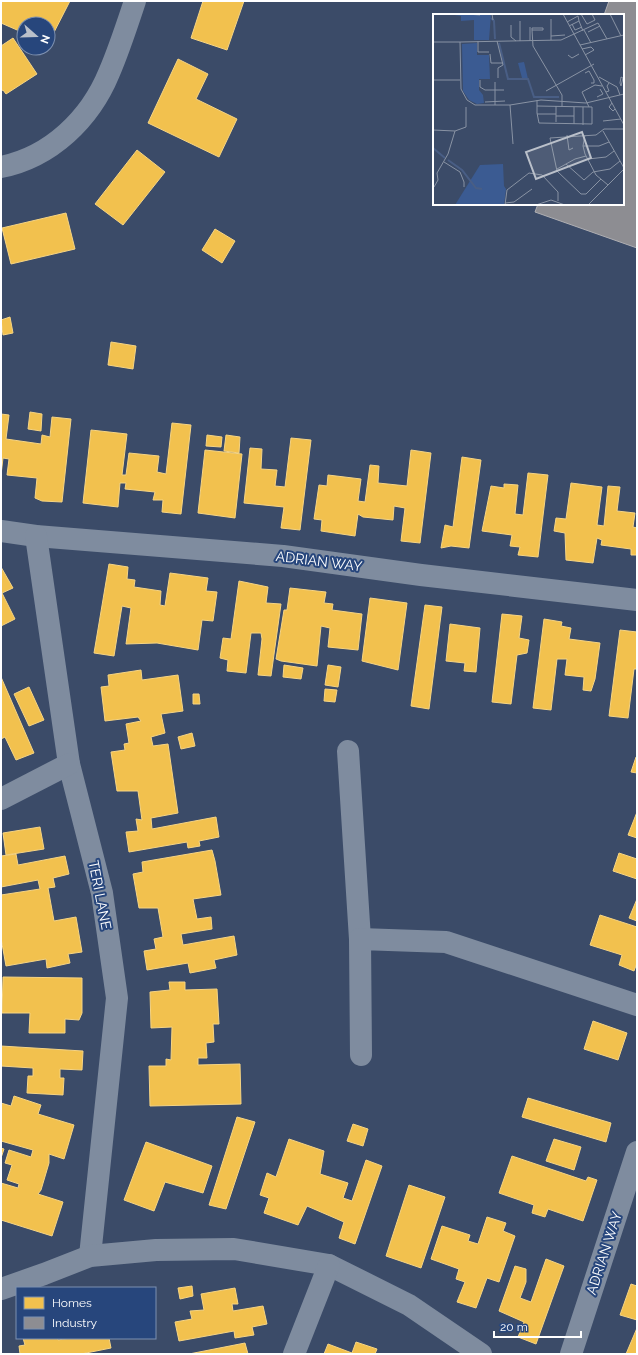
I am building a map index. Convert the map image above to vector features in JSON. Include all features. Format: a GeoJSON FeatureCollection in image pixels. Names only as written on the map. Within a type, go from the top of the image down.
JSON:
{"type":"FeatureCollection","features":[{"type":"Feature","properties":{"kind":"street"},"geometry":{"type":"LineString","coordinates":[[1,167],[18,164],[44,151],[70,131],[93,104],[109,73],[135,1]]}},
{"type":"Feature","properties":{"kind":"street","name":"ADRIAN WAY"},"geometry":{"type":"LineString","coordinates":[[1,531],[36,536],[283,556],[421,575],[637,600]]}},
{"type":"Feature","properties":{"kind":"street","name":"TERI LANE"},"geometry":{"type":"LineString","coordinates":[[36,536],[69,764],[102,893],[118,998],[90,1256]]}},
{"type":"Feature","properties":{"kind":"street"},"geometry":{"type":"LineString","coordinates":[[348,751],[360,940],[361,1055]]}},
{"type":"Feature","properties":{"kind":"street"},"geometry":{"type":"LineString","coordinates":[[1,799],[69,764]]}},
{"type":"Feature","properties":{"kind":"street"},"geometry":{"type":"LineString","coordinates":[[360,940],[446,942],[637,1005]]}},
{"type":"Feature","properties":{"kind":"street","name":"ADRIAN WAY"},"geometry":{"type":"LineString","coordinates":[[571,1354],[637,1152]]}},
{"type":"Feature","properties":{"kind":"street"},"geometry":{"type":"LineString","coordinates":[[1,1289],[90,1256],[156,1250],[234,1249],[329,1264],[409,1305],[481,1354]]}},
{"type":"Feature","properties":{"kind":"street"},"geometry":{"type":"LineString","coordinates":[[294,1354],[329,1264]]}},
{"type":"Feature","properties":{"kind":"building: Homes"},"geometry":{"type":"Polygon","coordinates":[[[1,1],[70,1],[56,28],[56,16],[16,16],[16,30],[1,23],[1,1]]]}},
{"type":"Feature","properties":{"kind":"building: Homes"},"geometry":{"type":"Polygon","coordinates":[[[203,1],[244,1],[227,50],[191,38],[203,1]]]}},
{"type":"Feature","properties":{"kind":"building: Homes"},"geometry":{"type":"Polygon","coordinates":[[[13,38],[16,42],[16,56],[25,56],[37,74],[6,94],[3,90],[1,91],[1,46],[13,38]]]}},
{"type":"Feature","properties":{"kind":"building: Homes"},"geometry":{"type":"Polygon","coordinates":[[[178,59],[208,74],[196,99],[237,119],[219,157],[148,123],[178,59]]]}},
{"type":"Feature","properties":{"kind":"building: Homes"},"geometry":{"type":"Polygon","coordinates":[[[137,150],[165,172],[123,225],[95,204],[137,150]]]}},
{"type":"Feature","properties":{"kind":"building: Homes"},"geometry":{"type":"Polygon","coordinates":[[[66,213],[75,249],[11,264],[2,228],[66,213]]]}},
{"type":"Feature","properties":{"kind":"building: Homes"},"geometry":{"type":"Polygon","coordinates":[[[215,229],[235,241],[222,263],[202,250],[215,229]]]}},
{"type":"Feature","properties":{"kind":"building: Homes"},"geometry":{"type":"Polygon","coordinates":[[[10,317],[13,333],[3,335],[1,320],[10,317]]]}},
{"type":"Feature","properties":{"kind":"building: Homes"},"geometry":{"type":"Polygon","coordinates":[[[111,342],[136,346],[133,369],[108,365],[111,342]]]}},
{"type":"Feature","properties":{"kind":"building: Homes"},"geometry":{"type":"Polygon","coordinates":[[[30,412],[42,414],[41,431],[28,429],[30,412]]]}},
{"type":"Feature","properties":{"kind":"building: Homes"},"geometry":{"type":"Polygon","coordinates":[[[1,414],[9,415],[6,439],[41,444],[42,435],[50,437],[52,417],[71,419],[62,502],[42,501],[35,498],[37,478],[7,475],[9,459],[3,458],[1,475],[1,414]]]}},
{"type":"Feature","properties":{"kind":"building: Homes"},"geometry":{"type":"Polygon","coordinates":[[[172,423],[191,425],[181,514],[162,512],[163,500],[153,500],[155,492],[125,489],[126,483],[120,483],[118,507],[83,503],[91,430],[127,434],[122,475],[126,475],[129,453],[159,456],[157,472],[166,474],[172,423]]]}},
{"type":"Feature","properties":{"kind":"building: Homes"},"geometry":{"type":"Polygon","coordinates":[[[207,435],[222,437],[221,447],[206,446],[207,435]]]}},
{"type":"Feature","properties":{"kind":"building: Homes"},"geometry":{"type":"Polygon","coordinates":[[[226,435],[240,437],[239,453],[224,451],[226,435]]]}},
{"type":"Feature","properties":{"kind":"building: Homes"},"geometry":{"type":"Polygon","coordinates":[[[291,438],[311,440],[300,530],[281,528],[284,507],[244,503],[250,448],[262,449],[261,469],[277,470],[275,486],[285,487],[291,438]]]}},
{"type":"Feature","properties":{"kind":"building: Homes"},"geometry":{"type":"Polygon","coordinates":[[[205,450],[242,454],[235,518],[198,513],[205,450]]]}},
{"type":"Feature","properties":{"kind":"building: Homes"},"geometry":{"type":"Polygon","coordinates":[[[411,450],[431,453],[420,543],[401,541],[405,508],[394,506],[393,520],[363,517],[358,514],[355,536],[321,531],[322,520],[314,519],[319,485],[327,486],[328,475],[361,479],[358,501],[365,502],[370,465],[379,466],[378,483],[407,486],[411,450]]]}},
{"type":"Feature","properties":{"kind":"building: Homes"},"geometry":{"type":"Polygon","coordinates":[[[462,457],[481,460],[469,548],[451,546],[441,548],[445,525],[453,527],[462,457]]]}},
{"type":"Feature","properties":{"kind":"building: Homes"},"geometry":{"type":"Polygon","coordinates":[[[528,473],[548,475],[538,557],[518,555],[520,547],[510,546],[512,535],[482,531],[491,486],[504,488],[504,484],[518,485],[515,514],[523,515],[528,473]]]}},
{"type":"Feature","properties":{"kind":"building: Homes"},"geometry":{"type":"Polygon","coordinates":[[[571,483],[602,487],[597,525],[604,526],[608,486],[620,487],[617,511],[635,513],[633,527],[637,528],[637,555],[631,555],[631,549],[601,545],[602,540],[597,538],[593,563],[566,560],[565,533],[554,531],[556,518],[566,519],[571,483]]]}},
{"type":"Feature","properties":{"kind":"building: Homes"},"geometry":{"type":"Polygon","coordinates":[[[109,564],[128,567],[127,579],[135,580],[134,587],[161,591],[160,605],[165,606],[170,573],[208,578],[206,591],[217,592],[213,621],[202,620],[198,650],[157,643],[126,644],[131,608],[122,606],[114,656],[94,653],[109,564]]]}},
{"type":"Feature","properties":{"kind":"building: Homes"},"geometry":{"type":"Polygon","coordinates":[[[1,567],[13,588],[2,593],[15,619],[1,626],[1,567]]]}},
{"type":"Feature","properties":{"kind":"building: Homes"},"geometry":{"type":"Polygon","coordinates":[[[239,581],[268,587],[266,603],[281,604],[271,676],[258,675],[262,639],[261,633],[251,633],[246,673],[227,671],[228,660],[220,658],[223,638],[231,639],[239,581]]]}},
{"type":"Feature","properties":{"kind":"building: Homes"},"geometry":{"type":"Polygon","coordinates":[[[290,588],[326,592],[324,603],[333,604],[332,610],[362,614],[358,650],[328,647],[330,628],[321,626],[317,666],[276,659],[284,610],[287,610],[290,588]]]}},
{"type":"Feature","properties":{"kind":"building: Homes"},"geometry":{"type":"Polygon","coordinates":[[[370,598],[407,603],[398,670],[362,661],[370,598]]]}},
{"type":"Feature","properties":{"kind":"building: Homes"},"geometry":{"type":"Polygon","coordinates":[[[425,605],[442,607],[429,709],[411,706],[425,605]]]}},
{"type":"Feature","properties":{"kind":"building: Homes"},"geometry":{"type":"Polygon","coordinates":[[[502,614],[522,616],[519,638],[529,640],[527,653],[517,655],[511,704],[492,702],[502,614]]]}},
{"type":"Feature","properties":{"kind":"building: Homes"},"geometry":{"type":"Polygon","coordinates":[[[544,619],[562,622],[561,626],[571,628],[569,639],[600,643],[595,679],[591,691],[583,690],[584,677],[565,675],[567,659],[557,659],[551,710],[533,708],[544,619]]]}},
{"type":"Feature","properties":{"kind":"building: Homes"},"geometry":{"type":"Polygon","coordinates":[[[450,624],[480,628],[476,672],[464,671],[465,663],[446,661],[450,624]]]}},
{"type":"Feature","properties":{"kind":"building: Homes"},"geometry":{"type":"Polygon","coordinates":[[[620,630],[637,632],[637,669],[634,669],[628,718],[609,716],[620,630]]]}},
{"type":"Feature","properties":{"kind":"building: Homes"},"geometry":{"type":"Polygon","coordinates":[[[284,665],[303,668],[301,679],[283,677],[284,665]]]}},
{"type":"Feature","properties":{"kind":"building: Homes"},"geometry":{"type":"Polygon","coordinates":[[[328,665],[341,667],[338,687],[325,685],[328,665]]]}},
{"type":"Feature","properties":{"kind":"building: Homes"},"geometry":{"type":"Polygon","coordinates":[[[141,670],[142,680],[178,675],[183,711],[161,714],[165,733],[151,737],[153,746],[168,744],[178,813],[151,818],[152,829],[216,817],[219,837],[199,841],[200,846],[188,848],[187,842],[129,852],[126,832],[138,831],[136,819],[142,820],[138,791],[117,791],[111,752],[125,750],[124,744],[129,743],[126,724],[141,721],[138,717],[105,721],[101,687],[109,686],[108,675],[141,670]]]}},
{"type":"Feature","properties":{"kind":"building: Homes"},"geometry":{"type":"Polygon","coordinates":[[[1,677],[34,753],[16,760],[5,737],[1,739],[1,677]]]}},
{"type":"Feature","properties":{"kind":"building: Homes"},"geometry":{"type":"Polygon","coordinates":[[[29,687],[44,720],[29,726],[14,694],[29,687]]]}},
{"type":"Feature","properties":{"kind":"building: Homes"},"geometry":{"type":"Polygon","coordinates":[[[325,689],[337,690],[335,702],[324,701],[325,689]]]}},
{"type":"Feature","properties":{"kind":"building: Homes"},"geometry":{"type":"Polygon","coordinates":[[[193,694],[199,694],[200,704],[193,704],[193,694]]]}},
{"type":"Feature","properties":{"kind":"building: Homes"},"geometry":{"type":"Polygon","coordinates":[[[192,733],[195,746],[181,749],[178,737],[192,733]]]}},
{"type":"Feature","properties":{"kind":"building: Homes"},"geometry":{"type":"Polygon","coordinates":[[[636,757],[637,758],[637,773],[631,772],[636,757]]]}},
{"type":"Feature","properties":{"kind":"building: Homes"},"geometry":{"type":"Polygon","coordinates":[[[637,812],[637,838],[628,835],[637,812]]]}},
{"type":"Feature","properties":{"kind":"building: Homes"},"geometry":{"type":"Polygon","coordinates":[[[40,827],[44,849],[6,855],[3,833],[40,827]]]}},
{"type":"Feature","properties":{"kind":"building: Homes"},"geometry":{"type":"Polygon","coordinates":[[[212,850],[221,895],[193,899],[197,919],[211,917],[212,929],[181,934],[183,945],[234,936],[237,955],[214,960],[216,968],[190,973],[188,963],[147,970],[144,951],[156,949],[154,939],[163,937],[158,908],[139,908],[133,874],[143,872],[142,862],[212,850]]]}},
{"type":"Feature","properties":{"kind":"building: Homes"},"geometry":{"type":"Polygon","coordinates":[[[619,853],[637,859],[637,879],[613,871],[619,853]]]}},
{"type":"Feature","properties":{"kind":"building: Homes"},"geometry":{"type":"Polygon","coordinates":[[[16,854],[18,865],[65,856],[69,874],[53,878],[55,887],[48,888],[54,921],[76,917],[82,952],[68,954],[70,963],[47,968],[46,959],[6,966],[1,938],[1,895],[40,889],[38,880],[1,887],[1,856],[16,854]]]}},
{"type":"Feature","properties":{"kind":"building: Homes"},"geometry":{"type":"Polygon","coordinates":[[[637,899],[637,921],[629,918],[637,899]]]}},
{"type":"Feature","properties":{"kind":"building: Homes"},"geometry":{"type":"Polygon","coordinates":[[[600,915],[637,927],[637,963],[634,971],[619,965],[622,955],[590,945],[600,915]]]}},
{"type":"Feature","properties":{"kind":"building: Homes"},"geometry":{"type":"Polygon","coordinates":[[[3,977],[82,978],[82,1013],[79,1020],[65,1019],[65,1033],[29,1033],[30,1013],[2,1013],[3,977]]]}},
{"type":"Feature","properties":{"kind":"building: Homes"},"geometry":{"type":"Polygon","coordinates":[[[169,982],[185,982],[185,990],[217,989],[219,1024],[213,1024],[214,1042],[206,1043],[207,1058],[198,1058],[198,1065],[240,1064],[241,1104],[150,1106],[149,1066],[166,1066],[166,1059],[171,1060],[172,1027],[151,1028],[150,992],[170,990],[169,982]]]}},
{"type":"Feature","properties":{"kind":"building: Homes"},"geometry":{"type":"Polygon","coordinates":[[[593,1021],[627,1033],[618,1060],[584,1049],[593,1021]]]}},
{"type":"Feature","properties":{"kind":"building: Homes"},"geometry":{"type":"Polygon","coordinates":[[[1,1046],[83,1051],[82,1070],[60,1069],[60,1078],[64,1078],[63,1095],[27,1093],[28,1076],[33,1076],[33,1068],[1,1066],[1,1046]]]}},
{"type":"Feature","properties":{"kind":"building: Homes"},"geometry":{"type":"Polygon","coordinates":[[[14,1096],[41,1105],[38,1114],[74,1125],[64,1159],[49,1154],[49,1163],[41,1190],[38,1194],[63,1202],[52,1236],[1,1220],[1,1183],[18,1188],[19,1184],[7,1180],[12,1165],[5,1163],[9,1150],[31,1157],[33,1150],[1,1141],[1,1103],[11,1106],[14,1096]]]}},
{"type":"Feature","properties":{"kind":"building: Homes"},"geometry":{"type":"Polygon","coordinates":[[[528,1098],[611,1123],[606,1142],[522,1117],[528,1098]]]}},
{"type":"Feature","properties":{"kind":"building: Homes"},"geometry":{"type":"Polygon","coordinates":[[[237,1117],[255,1122],[226,1209],[209,1205],[237,1117]]]}},
{"type":"Feature","properties":{"kind":"building: Homes"},"geometry":{"type":"Polygon","coordinates":[[[353,1124],[368,1129],[363,1146],[347,1141],[353,1124]]]}},
{"type":"Feature","properties":{"kind":"building: Homes"},"geometry":{"type":"Polygon","coordinates":[[[289,1139],[324,1151],[320,1174],[348,1183],[343,1198],[352,1201],[366,1160],[382,1166],[355,1244],[339,1238],[344,1222],[307,1206],[298,1225],[264,1213],[269,1198],[260,1195],[267,1173],[276,1177],[289,1139]]]}},
{"type":"Feature","properties":{"kind":"building: Homes"},"geometry":{"type":"Polygon","coordinates":[[[554,1139],[581,1147],[574,1170],[546,1161],[554,1139]]]}},
{"type":"Feature","properties":{"kind":"building: Homes"},"geometry":{"type":"Polygon","coordinates":[[[146,1142],[212,1166],[203,1193],[165,1182],[154,1211],[124,1200],[146,1142]]]}},
{"type":"Feature","properties":{"kind":"building: Homes"},"geometry":{"type":"Polygon","coordinates":[[[1,1148],[4,1149],[1,1158],[1,1148]]]}},
{"type":"Feature","properties":{"kind":"building: Homes"},"geometry":{"type":"Polygon","coordinates":[[[512,1156],[586,1181],[588,1177],[597,1180],[583,1221],[548,1209],[545,1217],[532,1213],[534,1205],[499,1193],[512,1156]]]}},
{"type":"Feature","properties":{"kind":"building: Homes"},"geometry":{"type":"Polygon","coordinates":[[[409,1185],[445,1197],[421,1268],[386,1256],[409,1185]]]}},
{"type":"Feature","properties":{"kind":"building: Homes"},"geometry":{"type":"Polygon","coordinates":[[[487,1217],[506,1223],[503,1231],[515,1236],[499,1282],[487,1278],[476,1308],[457,1302],[465,1282],[456,1279],[459,1269],[431,1259],[442,1226],[470,1235],[468,1241],[478,1244],[487,1217]]]}},
{"type":"Feature","properties":{"kind":"building: Homes"},"geometry":{"type":"Polygon","coordinates":[[[546,1259],[564,1266],[536,1344],[518,1337],[524,1322],[499,1311],[515,1266],[526,1269],[526,1282],[520,1298],[531,1302],[546,1259]]]}},
{"type":"Feature","properties":{"kind":"building: Homes"},"geometry":{"type":"Polygon","coordinates":[[[631,1284],[637,1286],[637,1320],[620,1315],[631,1284]]]}},
{"type":"Feature","properties":{"kind":"building: Homes"},"geometry":{"type":"Polygon","coordinates":[[[192,1286],[193,1296],[180,1299],[178,1288],[192,1286]]]}},
{"type":"Feature","properties":{"kind":"building: Homes"},"geometry":{"type":"Polygon","coordinates":[[[235,1288],[238,1304],[232,1304],[233,1311],[263,1306],[267,1324],[252,1327],[254,1335],[235,1338],[234,1331],[179,1341],[175,1322],[192,1319],[190,1311],[204,1310],[201,1294],[235,1288]]]}},
{"type":"Feature","properties":{"kind":"building: Homes"},"geometry":{"type":"Polygon","coordinates":[[[637,1328],[637,1354],[626,1354],[637,1328]]]}},
{"type":"Feature","properties":{"kind":"building: Homes"},"geometry":{"type":"Polygon","coordinates":[[[23,1339],[109,1339],[111,1348],[81,1354],[20,1354],[19,1346],[25,1345],[23,1339]]]}},
{"type":"Feature","properties":{"kind":"building: Homes"},"geometry":{"type":"Polygon","coordinates":[[[356,1342],[377,1349],[375,1354],[324,1354],[328,1344],[352,1353],[356,1342]]]}},
{"type":"Feature","properties":{"kind":"building: Homes"},"geometry":{"type":"Polygon","coordinates":[[[245,1343],[248,1354],[189,1354],[245,1343]]]}},
{"type":"Feature","properties":{"kind":"building: Industry"},"geometry":{"type":"Polygon","coordinates":[[[609,1],[637,1],[637,248],[535,212],[538,205],[624,205],[624,14],[604,14],[609,1]]]}}]}
